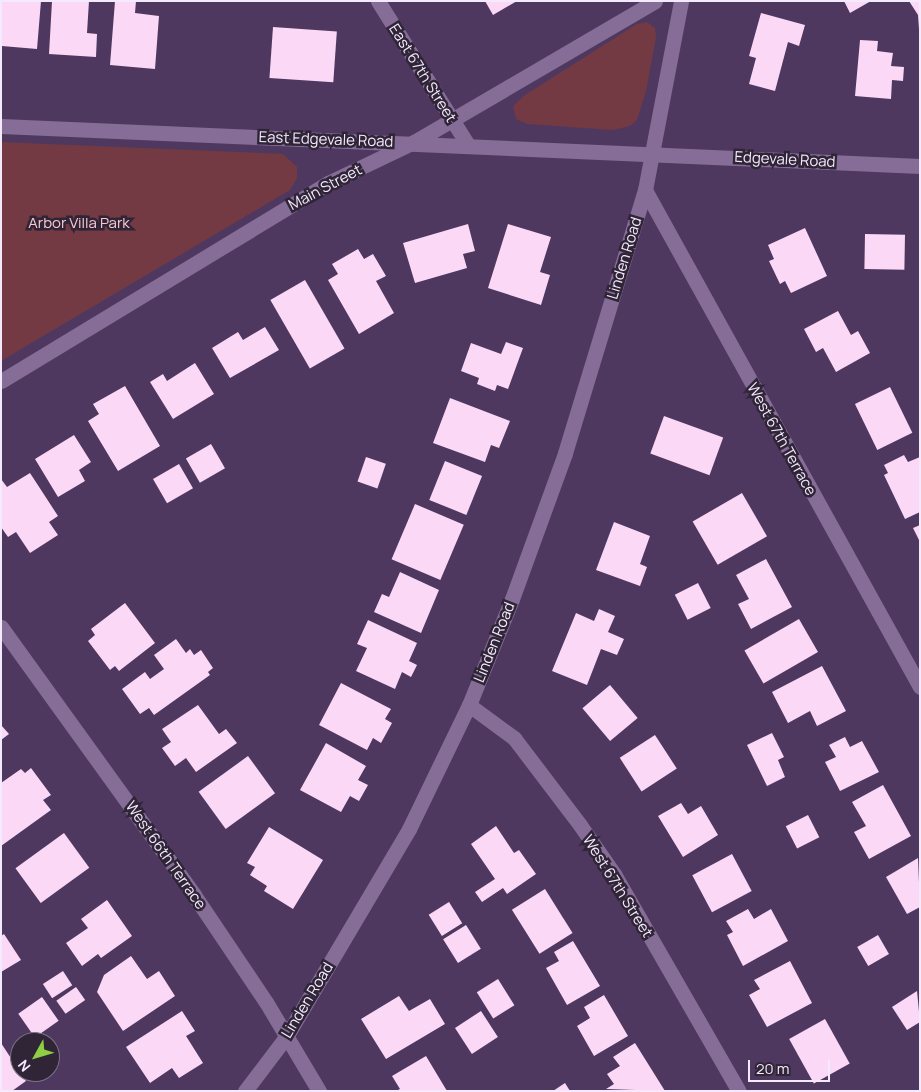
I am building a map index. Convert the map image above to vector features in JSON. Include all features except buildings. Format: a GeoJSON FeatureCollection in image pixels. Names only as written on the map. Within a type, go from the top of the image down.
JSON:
{"type":"FeatureCollection","features":[{"type":"Feature","properties":{"kind":"street","name":"East 67th Street"},"geometry":{"type":"LineString","coordinates":[[378,1],[468,144]]}},
{"type":"Feature","properties":{"kind":"street","name":"Main Street"},"geometry":{"type":"LineString","coordinates":[[1,382],[328,183],[414,142],[655,1]]}},
{"type":"Feature","properties":{"kind":"street"},"geometry":{"type":"LineString","coordinates":[[651,152],[681,1]]}},
{"type":"Feature","properties":{"kind":"street","name":"East Edgevale Road"},"geometry":{"type":"LineString","coordinates":[[1,126],[651,152]]}},
{"type":"Feature","properties":{"kind":"street","name":"Edgevale Road"},"geometry":{"type":"LineString","coordinates":[[651,152],[920,166]]}},
{"type":"Feature","properties":{"kind":"street","name":"Linden Road"},"geometry":{"type":"LineString","coordinates":[[246,1091],[286,1037],[409,829],[469,705],[542,518],[645,190],[651,152]]}},
{"type":"Feature","properties":{"kind":"street","name":"West 67th Terrace"},"geometry":{"type":"LineString","coordinates":[[645,190],[920,687]]}},
{"type":"Feature","properties":{"kind":"street","name":"West 66th Terrace"},"geometry":{"type":"LineString","coordinates":[[1,626],[194,895],[319,1091]]}},
{"type":"Feature","properties":{"kind":"street","name":"West 67th Street"},"geometry":{"type":"LineString","coordinates":[[469,705],[514,738],[580,825],[614,874],[739,1091]]}},
{"type":"Feature","properties":{"kind":"green space"},"geometry":{"type":"Polygon","coordinates":[[[647,22],[655,28],[656,38],[646,91],[637,120],[630,126],[613,130],[527,124],[516,119],[513,106],[525,95],[637,24],[647,22]]]}},
{"type":"Feature","properties":{"kind":"green space","name":"Arbor Villa Park"},"geometry":{"type":"Polygon","coordinates":[[[1,142],[283,154],[297,167],[297,178],[290,190],[1,361],[1,142]]]}}]}
